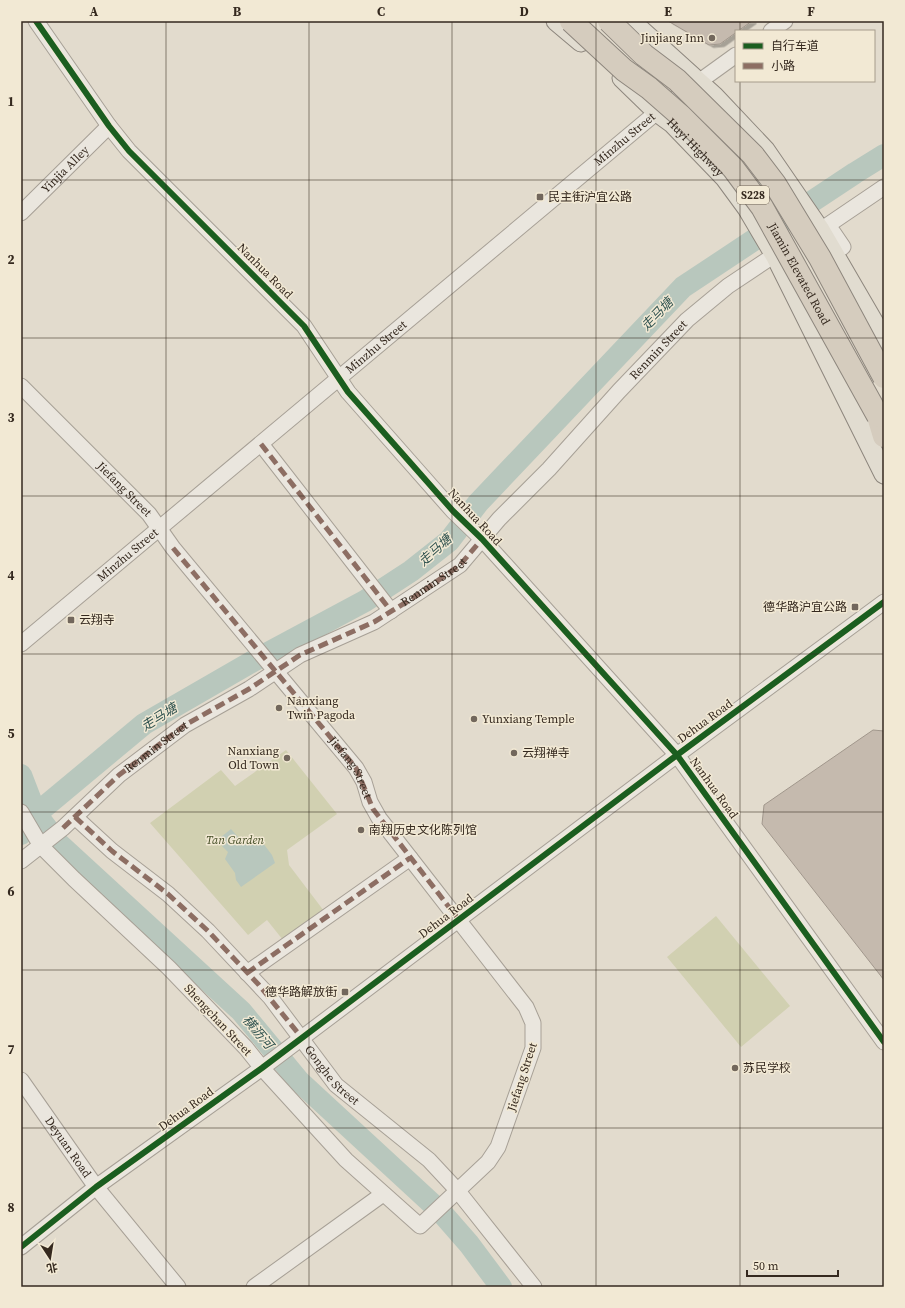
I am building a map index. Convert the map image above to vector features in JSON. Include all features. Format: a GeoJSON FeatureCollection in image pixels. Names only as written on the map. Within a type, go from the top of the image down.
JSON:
{"type":"FeatureCollection","features":[{"type":"Feature","properties":{"kind":"highway","name":"Jiamin Elevated Road"},"geometry":{"type":"LineString","coordinates":[[571,21],[624,70],[649,88],[681,116],[733,168],[762,207],[881,421],[884,436]]}},
{"type":"Feature","properties":{"kind":"highway","name":"Jiamin Elevated Road"},"geometry":{"type":"LineString","coordinates":[[609,21],[644,55],[677,80],[754,155],[775,184],[820,258],[884,377]]}},
{"type":"Feature","properties":{"kind":"main road","name":"Huyi Highway"},"geometry":{"type":"LineString","coordinates":[[556,21],[634,88],[657,112],[672,123],[725,178],[774,252],[884,474]]}},
{"type":"Feature","properties":{"kind":"main road"},"geometry":{"type":"LineString","coordinates":[[631,21],[698,82],[766,150],[797,197],[821,224],[834,253],[884,340]]}},
{"type":"Feature","properties":{"kind":"street","name":"Nanhua Road"},"geometry":{"type":"LineString","coordinates":[[36,21],[109,126],[140,162],[304,326],[338,379],[453,510],[677,755],[884,1042]]}},
{"type":"Feature","properties":{"kind":"street"},"geometry":{"type":"LineString","coordinates":[[772,30],[785,21]]}},
{"type":"Feature","properties":{"kind":"street","name":"Minzhu Street"},"geometry":{"type":"LineString","coordinates":[[21,644],[657,112],[735,56]]}},
{"type":"Feature","properties":{"kind":"street","name":"Yinjia Alley"},"geometry":{"type":"LineString","coordinates":[[21,213],[109,126]]}},
{"type":"Feature","properties":{"kind":"street"},"geometry":{"type":"LineString","coordinates":[[821,224],[884,187]]}},
{"type":"Feature","properties":{"kind":"street","name":"Renmin Street"},"geometry":{"type":"LineString","coordinates":[[21,861],[41,839],[63,828],[119,775],[165,739],[199,716],[249,689],[268,660],[316,647],[374,622],[388,606],[460,565],[477,535],[512,505],[549,468],[618,391],[687,320],[728,286],[767,260],[774,252]]}},
{"type":"Feature","properties":{"kind":"street","name":"Jiefang Street"},"geometry":{"type":"LineString","coordinates":[[21,386],[150,514],[173,548],[268,660],[356,768],[373,809],[526,1007],[533,1023],[533,1048],[498,1147],[488,1162],[423,1223]]}},
{"type":"Feature","properties":{"kind":"street"},"geometry":{"type":"LineString","coordinates":[[261,444],[388,606]]}},
{"type":"Feature","properties":{"kind":"street","name":"Dehua Road"},"geometry":{"type":"LineString","coordinates":[[21,1247],[96,1187],[262,1068],[677,755],[884,602]]}},
{"type":"Feature","properties":{"kind":"street","name":"Shengchan Street"},"geometry":{"type":"LineString","coordinates":[[22,814],[74,879],[169,968],[246,1048],[262,1068],[346,1160],[383,1194],[423,1223]]}},
{"type":"Feature","properties":{"kind":"street","name":"Gonghe Street"},"geometry":{"type":"LineString","coordinates":[[75,817],[122,859],[183,907],[208,931],[259,985],[302,1038],[336,1085],[429,1160],[453,1194],[534,1287]]}},
{"type":"Feature","properties":{"kind":"street"},"geometry":{"type":"LineString","coordinates":[[247,973],[410,858]]}},
{"type":"Feature","properties":{"kind":"street","name":"Deyuan Road"},"geometry":{"type":"LineString","coordinates":[[21,1080],[96,1187],[178,1287]]}},
{"type":"Feature","properties":{"kind":"street"},"geometry":{"type":"LineString","coordinates":[[254,1287],[383,1194]]}},
{"type":"Feature","properties":{"kind":"green space","name":"Tan Garden"},"geometry":{"type":"Polygon","coordinates":[[[286,750],[337,814],[287,850],[289,865],[324,911],[283,940],[267,920],[248,935],[150,823],[221,770],[235,786],[286,750]]]}},
{"type":"Feature","properties":{"kind":"green space"},"geometry":{"type":"Polygon","coordinates":[[[716,916],[790,1006],[741,1047],[667,957],[716,916]]]}},
{"type":"Feature","properties":{"kind":"shaded area"},"geometry":{"type":"Polygon","coordinates":[[[231,829],[238,837],[250,842],[259,838],[272,855],[275,863],[241,887],[236,880],[235,873],[225,859],[228,852],[222,846],[221,837],[231,829]]]}},
{"type":"Feature","properties":{"kind":"building","name":"Jinjiang Inn"},"geometry":{"type":"Polygon","coordinates":[[[668,21],[752,21],[739,30],[735,30],[735,33],[720,44],[709,45],[668,21]]]}},
{"type":"Feature","properties":{"kind":"building"},"geometry":{"type":"Polygon","coordinates":[[[873,730],[884,731],[884,980],[762,824],[764,805],[873,730]]]}},
{"type":"Feature","properties":{"kind":"waterway","name":"走马塘"},"geometry":{"type":"LineString","coordinates":[[21,834],[36,814],[144,724],[255,660],[365,601],[411,571],[449,541],[478,503],[683,287],[884,155]]}},
{"type":"Feature","properties":{"kind":"waterway","name":"横沥河"},"geometry":{"type":"LineString","coordinates":[[21,775],[36,814],[58,843],[241,1011],[299,1081],[441,1212],[469,1244],[501,1287]]}},
{"type":"Feature","properties":{"kind":"marked path"},"geometry":{"type":"LineString","coordinates":[[261,444],[391,611]]}},
{"type":"Feature","properties":{"kind":"marked path"},"geometry":{"type":"LineString","coordinates":[[63,828],[119,775],[185,725],[249,689],[300,655],[374,622],[416,596],[460,565],[482,539]]}},
{"type":"Feature","properties":{"kind":"marked path"},"geometry":{"type":"LineString","coordinates":[[173,548],[356,768],[373,809],[459,920]]}},
{"type":"Feature","properties":{"kind":"marked path"},"geometry":{"type":"LineString","coordinates":[[75,817],[112,851],[168,894],[208,931],[259,985],[302,1038]]}},
{"type":"Feature","properties":{"kind":"marked path"},"geometry":{"type":"LineString","coordinates":[[247,973],[410,858]]}},
{"type":"Feature","properties":{"kind":"cycle path"},"geometry":{"type":"LineString","coordinates":[[36,21],[109,126],[129,151],[304,326],[348,392],[453,511],[482,539],[677,755],[884,1042]]}},
{"type":"Feature","properties":{"kind":"cycle path"},"geometry":{"type":"LineString","coordinates":[[21,1247],[96,1187],[262,1068],[677,755],[884,602]]}},
{"type":"Feature","properties":{"kind":"place","name":"Jinjiang Inn"},"geometry":{"type":"Point","coordinates":[712,38]}},
{"type":"Feature","properties":{"kind":"place","name":"民主街沪宜公路"},"geometry":{"type":"Point","coordinates":[540,197]}},
{"type":"Feature","properties":{"kind":"place","name":"德华路沪宜公路"},"geometry":{"type":"Point","coordinates":[855,607]}},
{"type":"Feature","properties":{"kind":"place","name":"云翔寺"},"geometry":{"type":"Point","coordinates":[71,620]}},
{"type":"Feature","properties":{"kind":"place","name":"Nanxiang Twin Pagoda"},"geometry":{"type":"Point","coordinates":[279,708]}},
{"type":"Feature","properties":{"kind":"place","name":"Yunxiang Temple"},"geometry":{"type":"Point","coordinates":[474,719]}},
{"type":"Feature","properties":{"kind":"place","name":"云翔禅寺"},"geometry":{"type":"Point","coordinates":[514,753]}},
{"type":"Feature","properties":{"kind":"place","name":"Nanxiang Old Town"},"geometry":{"type":"Point","coordinates":[287,758]}},
{"type":"Feature","properties":{"kind":"place","name":"南翔历史文化陈列馆"},"geometry":{"type":"Point","coordinates":[361,830]}},
{"type":"Feature","properties":{"kind":"place","name":"德华路解放街"},"geometry":{"type":"Point","coordinates":[345,992]}},
{"type":"Feature","properties":{"kind":"place","name":"苏民学校"},"geometry":{"type":"Point","coordinates":[735,1068]}}]}
